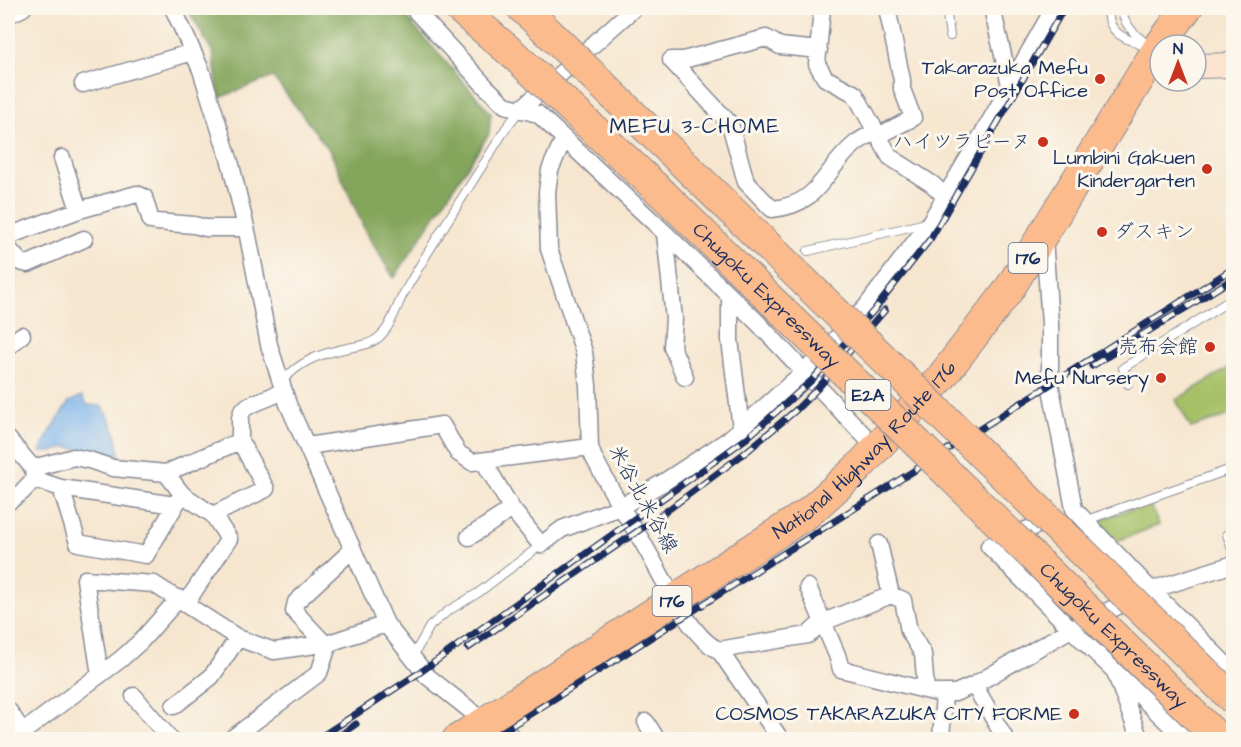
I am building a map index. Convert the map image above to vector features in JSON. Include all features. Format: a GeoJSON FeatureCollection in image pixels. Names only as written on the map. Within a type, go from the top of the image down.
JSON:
{"type":"FeatureCollection","features":[{"type":"Feature","properties":{"kind":"highway","name":"Chugoku Expressway"},"geometry":{"type":"LineString","coordinates":[[459,8],[513,54],[666,197],[1220,740]]}},
{"type":"Feature","properties":{"kind":"highway","name":"National Highway Route 176"},"geometry":{"type":"LineString","coordinates":[[1170,33],[1187,8]]}},
{"type":"Feature","properties":{"kind":"highway","name":"Chugoku Expressway"},"geometry":{"type":"LineString","coordinates":[[533,17],[1233,700]]}},
{"type":"Feature","properties":{"kind":"highway","name":"National Highway Route 176"},"geometry":{"type":"LineString","coordinates":[[457,740],[808,513],[858,468],[940,379],[1008,291],[1148,67]]}},
{"type":"Feature","properties":{"kind":"street"},"geometry":{"type":"LineString","coordinates":[[8,15],[23,8]]}},
{"type":"Feature","properties":{"kind":"street"},"geometry":{"type":"LineString","coordinates":[[173,8],[201,70],[231,165],[269,345],[282,387],[386,624],[427,676],[489,719],[514,740]]}},
{"type":"Feature","properties":{"kind":"street"},"geometry":{"type":"LineString","coordinates":[[413,8],[505,105],[538,114],[563,140],[665,233],[756,321],[876,448]]}},
{"type":"Feature","properties":{"kind":"street"},"geometry":{"type":"LineString","coordinates":[[520,110],[634,8]]}},
{"type":"Feature","properties":{"kind":"street"},"geometry":{"type":"LineString","coordinates":[[822,8],[817,64],[825,78],[855,94],[890,157],[932,184],[945,196]]}},
{"type":"Feature","properties":{"kind":"street"},"geometry":{"type":"LineString","coordinates":[[819,50],[780,46],[766,38],[684,60],[671,60],[730,124],[746,182],[772,209],[786,208],[804,200],[822,184],[855,144],[913,118],[902,89],[887,8]]}},
{"type":"Feature","properties":{"kind":"street"},"geometry":{"type":"LineString","coordinates":[[992,8],[1010,86]]}},
{"type":"Feature","properties":{"kind":"street"},"geometry":{"type":"LineString","coordinates":[[484,462],[512,509],[541,545],[562,529],[620,507],[664,482],[728,440],[804,372],[865,308],[930,222],[1054,8]]}},
{"type":"Feature","properties":{"kind":"street"},"geometry":{"type":"LineString","coordinates":[[83,84],[193,52]]}},
{"type":"Feature","properties":{"kind":"street"},"geometry":{"type":"LineString","coordinates":[[1208,66],[1233,65]]}},
{"type":"Feature","properties":{"kind":"street","name":"米谷北米谷線"},"geometry":{"type":"LineString","coordinates":[[563,140],[550,170],[547,192],[549,249],[584,352],[588,385],[590,447],[593,456],[674,600],[700,635],[711,647],[719,650],[781,740]]}},
{"type":"Feature","properties":{"kind":"street"},"geometry":{"type":"LineString","coordinates":[[62,158],[79,210]]}},
{"type":"Feature","properties":{"kind":"street"},"geometry":{"type":"LineString","coordinates":[[8,236],[79,210],[137,194],[144,197],[151,221],[206,228],[246,228]]}},
{"type":"Feature","properties":{"kind":"street"},"geometry":{"type":"LineString","coordinates":[[665,233],[674,318],[672,347],[685,377]]}},
{"type":"Feature","properties":{"kind":"street"},"geometry":{"type":"LineString","coordinates":[[1043,234],[1050,324],[1050,383],[1079,515],[1233,673]]}},
{"type":"Feature","properties":{"kind":"street"},"geometry":{"type":"LineString","coordinates":[[8,248],[20,262],[28,264],[84,239]]}},
{"type":"Feature","properties":{"kind":"street"},"geometry":{"type":"LineString","coordinates":[[730,298],[730,340],[741,428]]}},
{"type":"Feature","properties":{"kind":"street"},"geometry":{"type":"LineString","coordinates":[[8,347],[22,334]]}},
{"type":"Feature","properties":{"kind":"street"},"geometry":{"type":"LineString","coordinates":[[213,515],[266,489],[240,441],[242,411],[282,387]]}},
{"type":"Feature","properties":{"kind":"street"},"geometry":{"type":"LineString","coordinates":[[308,446],[442,425],[458,453],[472,462],[590,447]]}},
{"type":"Feature","properties":{"kind":"street"},"geometry":{"type":"LineString","coordinates":[[8,439],[33,474],[61,488],[179,500],[213,515],[229,539],[182,601],[100,675],[22,736],[8,710]]}},
{"type":"Feature","properties":{"kind":"street"},"geometry":{"type":"LineString","coordinates":[[8,502],[22,492],[33,474],[74,458],[113,468],[166,473],[240,441]]}},
{"type":"Feature","properties":{"kind":"street"},"geometry":{"type":"LineString","coordinates":[[166,473],[179,500]]}},
{"type":"Feature","properties":{"kind":"street"},"geometry":{"type":"LineString","coordinates":[[61,488],[78,543],[146,555],[179,500]]}},
{"type":"Feature","properties":{"kind":"street"},"geometry":{"type":"LineString","coordinates":[[469,537],[512,509]]}},
{"type":"Feature","properties":{"kind":"street"},"geometry":{"type":"LineString","coordinates":[[1079,515],[989,546],[1186,740]]}},
{"type":"Feature","properties":{"kind":"street"},"geometry":{"type":"LineString","coordinates":[[879,544],[891,595]]}},
{"type":"Feature","properties":{"kind":"street"},"geometry":{"type":"LineString","coordinates":[[327,643],[294,611],[296,602],[353,549]]}},
{"type":"Feature","properties":{"kind":"street"},"geometry":{"type":"LineString","coordinates":[[808,587],[841,669],[926,690],[955,693],[974,686],[1071,628],[1151,590],[1233,564]]}},
{"type":"Feature","properties":{"kind":"street"},"geometry":{"type":"LineString","coordinates":[[100,675],[85,579],[154,584],[238,638],[274,651],[327,643],[386,624]]}},
{"type":"Feature","properties":{"kind":"street"},"geometry":{"type":"LineString","coordinates":[[719,650],[808,635],[821,622],[891,595],[903,600],[909,631],[923,654],[926,690]]}},
{"type":"Feature","properties":{"kind":"street"},"geometry":{"type":"LineString","coordinates":[[174,706],[211,677],[238,638]]}},
{"type":"Feature","properties":{"kind":"street"},"geometry":{"type":"LineString","coordinates":[[230,740],[319,673],[327,643]]}},
{"type":"Feature","properties":{"kind":"street"},"geometry":{"type":"LineString","coordinates":[[1114,668],[1140,740]]}},
{"type":"Feature","properties":{"kind":"street"},"geometry":{"type":"LineString","coordinates":[[974,686],[1006,740]]}},
{"type":"Feature","properties":{"kind":"street"},"geometry":{"type":"LineString","coordinates":[[941,740],[944,693]]}},
{"type":"Feature","properties":{"kind":"street"},"geometry":{"type":"LineString","coordinates":[[134,696],[171,740]]}},
{"type":"Feature","properties":{"kind":"street"},"geometry":{"type":"LineString","coordinates":[[646,722],[657,740]]}},
{"type":"Feature","properties":{"kind":"lane"},"geometry":{"type":"LineString","coordinates":[[946,8],[950,36]]}},
{"type":"Feature","properties":{"kind":"lane"},"geometry":{"type":"LineString","coordinates":[[1109,8],[1107,18],[1113,30],[1131,41],[1148,46]]}},
{"type":"Feature","properties":{"kind":"lane"},"geometry":{"type":"LineString","coordinates":[[1122,8],[1124,19],[1135,35],[1148,43]]}},
{"type":"Feature","properties":{"kind":"lane"},"geometry":{"type":"LineString","coordinates":[[282,387],[293,369],[307,360],[365,345],[376,340],[385,332],[404,292],[506,128],[520,110]]}},
{"type":"Feature","properties":{"kind":"lane"},"geometry":{"type":"LineString","coordinates":[[808,251],[930,222]]}},
{"type":"Feature","properties":{"kind":"lane"},"geometry":{"type":"LineString","coordinates":[[1128,384],[1123,368],[1229,301],[1233,302]]}},
{"type":"Feature","properties":{"kind":"lane"},"geometry":{"type":"LineString","coordinates":[[1079,515],[1233,468]]}},
{"type":"Feature","properties":{"kind":"lane"},"geometry":{"type":"LineString","coordinates":[[1227,534],[1233,556]]}},
{"type":"Feature","properties":{"kind":"lane"},"geometry":{"type":"LineString","coordinates":[[411,658],[430,626],[541,545]]}},
{"type":"Feature","properties":{"kind":"green space"},"geometry":{"type":"Polygon","coordinates":[[[187,8],[395,8],[407,18],[491,113],[489,134],[394,278],[366,233],[330,151],[273,77],[219,98],[213,53],[187,8]]]}},
{"type":"Feature","properties":{"kind":"green space"},"geometry":{"type":"Polygon","coordinates":[[[1233,365],[1233,414],[1191,428],[1176,400],[1233,365]]]}},
{"type":"Feature","properties":{"kind":"green space"},"geometry":{"type":"Polygon","coordinates":[[[1149,503],[1159,525],[1117,541],[1095,521],[1149,503]]]}},
{"type":"Feature","properties":{"kind":"water"},"geometry":{"type":"Polygon","coordinates":[[[82,396],[87,405],[101,406],[113,425],[119,462],[91,452],[65,447],[53,452],[40,452],[69,402],[82,396]]]}},
{"type":"Feature","properties":{"kind":"railway"},"geometry":{"type":"LineString","coordinates":[[316,740],[422,671],[747,438],[812,380],[875,309],[931,238],[1064,8]]}},
{"type":"Feature","properties":{"kind":"railway"},"geometry":{"type":"LineString","coordinates":[[489,740],[1234,268]]}},
{"type":"Feature","properties":{"kind":"railway"},"geometry":{"type":"LineString","coordinates":[[1092,366],[1234,278]]}},
{"type":"Feature","properties":{"kind":"railway"},"geometry":{"type":"LineString","coordinates":[[468,648],[661,515],[746,452],[796,410],[818,388],[885,310]]}},
{"type":"Feature","properties":{"kind":"railway"},"geometry":{"type":"LineString","coordinates":[[333,740],[356,724]]}},
{"type":"Feature","properties":{"kind":"place","name":"Takarazuka Mefu Post Office"},"geometry":{"type":"Point","coordinates":[1100,79]}},
{"type":"Feature","properties":{"kind":"place","name":"ハイツラピーヌ"},"geometry":{"type":"Point","coordinates":[1043,142]}},
{"type":"Feature","properties":{"kind":"place","name":"Lumbini Gakuen Kindergarten"},"geometry":{"type":"Point","coordinates":[1207,169]}},
{"type":"Feature","properties":{"kind":"place","name":"ダスキン"},"geometry":{"type":"Point","coordinates":[1102,232]}},
{"type":"Feature","properties":{"kind":"place","name":"売布会館"},"geometry":{"type":"Point","coordinates":[1210,347]}},
{"type":"Feature","properties":{"kind":"place","name":"Mefu Nursery"},"geometry":{"type":"Point","coordinates":[1161,378]}},
{"type":"Feature","properties":{"kind":"place","name":"COSMOS TAKARAZUKA CITY FORME"},"geometry":{"type":"Point","coordinates":[1074,714]}},
{"type":"Feature","properties":{"kind":"district","name":"MEFU 3-CHOME"},"geometry":{"type":"Point","coordinates":[695,126]}}]}
